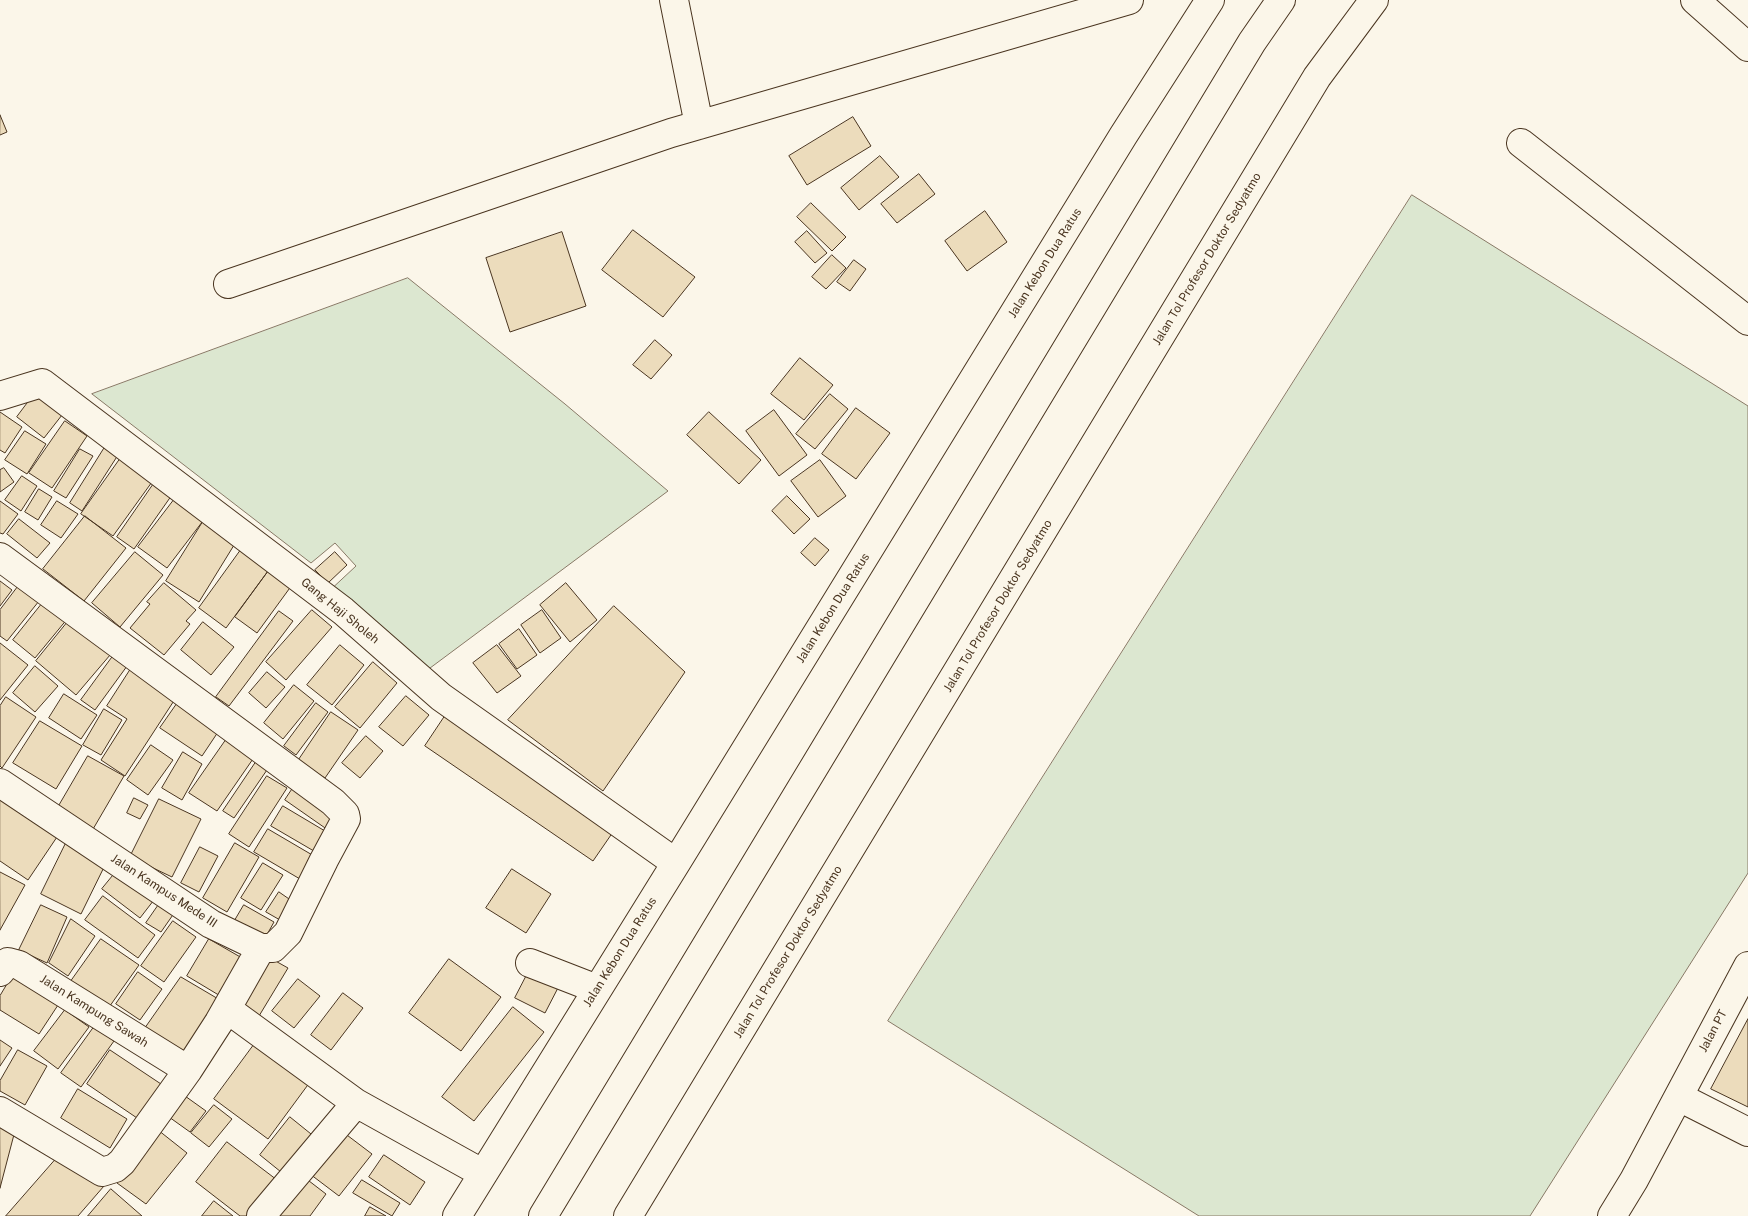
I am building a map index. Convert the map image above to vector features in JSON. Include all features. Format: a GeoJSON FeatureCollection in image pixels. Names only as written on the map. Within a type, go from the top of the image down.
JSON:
{"type":"FeatureCollection","features":[{"type":"Feature","properties":{"kind":"main road"},"geometry":{"type":"LineString","coordinates":[[674,0],[699,125]]}},
{"type":"Feature","properties":{"kind":"main road"},"geometry":{"type":"LineString","coordinates":[[228,284],[671,132],[1129,0]]}},
{"type":"Feature","properties":{"kind":"main road","name":"Jalan Kebon Dua Ratus"},"geometry":{"type":"LineString","coordinates":[[457,1216],[1123,136],[1210,0]]}},
{"type":"Feature","properties":{"kind":"main road"},"geometry":{"type":"LineString","coordinates":[[543,1216],[1252,42],[1281,0]]}},
{"type":"Feature","properties":{"kind":"main road","name":"Jalan Tol Profesor Doktor Sedyatmo"},"geometry":{"type":"LineString","coordinates":[[628,1216],[1317,77],[1374,0]]}},
{"type":"Feature","properties":{"kind":"main road"},"geometry":{"type":"LineString","coordinates":[[1695,0],[1748,47]]}},
{"type":"Feature","properties":{"kind":"main road"},"geometry":{"type":"LineString","coordinates":[[1521,143],[1748,321]]}},
{"type":"Feature","properties":{"kind":"main road","name":"Gang Haji Sholeh"},"geometry":{"type":"LineString","coordinates":[[0,396],[42,383],[51,389],[342,610],[441,697],[676,863]]}},
{"type":"Feature","properties":{"kind":"main road"},"geometry":{"type":"LineString","coordinates":[[0,557],[342,810],[346,819],[288,933],[273,948],[261,948],[227,1009],[188,1070],[122,1162],[115,1168],[102,1172],[0,1111]]}},
{"type":"Feature","properties":{"kind":"main road","name":"Jalan Kampus Mede III"},"geometry":{"type":"LineString","coordinates":[[0,783],[211,924],[261,948]]}},
{"type":"Feature","properties":{"kind":"main road","name":"Jalan Kampung Sawah"},"geometry":{"type":"LineString","coordinates":[[0,972],[8,962],[19,965],[188,1070]]}},
{"type":"Feature","properties":{"kind":"main road"},"geometry":{"type":"LineString","coordinates":[[530,963],[597,990]]}},
{"type":"Feature","properties":{"kind":"main road","name":"Jalan PT"},"geometry":{"type":"LineString","coordinates":[[1612,1216],[1634,1180],[1748,966]]}},
{"type":"Feature","properties":{"kind":"main road"},"geometry":{"type":"LineString","coordinates":[[227,1009],[356,1103],[482,1173]]}},
{"type":"Feature","properties":{"kind":"main road"},"geometry":{"type":"LineString","coordinates":[[1679,1096],[1748,1132]]}},
{"type":"Feature","properties":{"kind":"main road"},"geometry":{"type":"LineString","coordinates":[[262,1216],[356,1103]]}},
{"type":"Feature","properties":{"kind":"green space"},"geometry":{"type":"Polygon","coordinates":[[[1412,195],[1748,406],[1748,873],[1530,1216],[1199,1216],[888,1021],[1412,195]]]}},
{"type":"Feature","properties":{"kind":"green space"},"geometry":{"type":"Polygon","coordinates":[[[408,278],[565,404],[668,491],[422,674],[327,593],[356,566],[335,543],[311,563],[92,394],[408,278]]]}},
{"type":"Feature","properties":{"kind":"building"},"geometry":{"type":"Polygon","coordinates":[[[0,115],[7,132],[0,135],[0,115]]]}},
{"type":"Feature","properties":{"kind":"building"},"geometry":{"type":"Polygon","coordinates":[[[853,117],[871,146],[807,185],[789,156],[853,117]]]}},
{"type":"Feature","properties":{"kind":"building"},"geometry":{"type":"Polygon","coordinates":[[[880,156],[899,177],[859,210],[841,188],[880,156]]]}},
{"type":"Feature","properties":{"kind":"building"},"geometry":{"type":"Polygon","coordinates":[[[919,174],[935,194],[897,223],[881,204],[919,174]]]}},
{"type":"Feature","properties":{"kind":"building"},"geometry":{"type":"Polygon","coordinates":[[[811,203],[846,237],[832,251],[797,217],[811,203]]]}},
{"type":"Feature","properties":{"kind":"building"},"geometry":{"type":"Polygon","coordinates":[[[985,211],[1007,242],[967,271],[945,241],[985,211]]]}},
{"type":"Feature","properties":{"kind":"building"},"geometry":{"type":"Polygon","coordinates":[[[633,230],[695,277],[663,317],[602,270],[633,230]]]}},
{"type":"Feature","properties":{"kind":"building"},"geometry":{"type":"Polygon","coordinates":[[[807,231],[827,253],[815,263],[795,242],[807,231]]]}},
{"type":"Feature","properties":{"kind":"building"},"geometry":{"type":"Polygon","coordinates":[[[562,232],[586,306],[510,332],[486,258],[562,232]]]}},
{"type":"Feature","properties":{"kind":"building"},"geometry":{"type":"Polygon","coordinates":[[[832,255],[846,268],[826,289],[812,277],[832,255]]]}},
{"type":"Feature","properties":{"kind":"building"},"geometry":{"type":"Polygon","coordinates":[[[854,260],[866,269],[850,291],[837,282],[854,260]]]}},
{"type":"Feature","properties":{"kind":"building"},"geometry":{"type":"Polygon","coordinates":[[[655,340],[672,355],[651,379],[633,365],[655,340]]]}},
{"type":"Feature","properties":{"kind":"building"},"geometry":{"type":"Polygon","coordinates":[[[800,358],[833,385],[804,420],[771,394],[800,358]]]}},
{"type":"Feature","properties":{"kind":"building"},"geometry":{"type":"Polygon","coordinates":[[[35,393],[62,415],[44,438],[17,417],[35,393]]]}},
{"type":"Feature","properties":{"kind":"building"},"geometry":{"type":"Polygon","coordinates":[[[830,394],[848,409],[815,449],[796,434],[830,394]]]}},
{"type":"Feature","properties":{"kind":"building"},"geometry":{"type":"Polygon","coordinates":[[[856,408],[890,433],[856,479],[822,454],[856,408]]]}},
{"type":"Feature","properties":{"kind":"building"},"geometry":{"type":"Polygon","coordinates":[[[774,410],[807,455],[779,476],[746,431],[774,410]]]}},
{"type":"Feature","properties":{"kind":"building"},"geometry":{"type":"Polygon","coordinates":[[[0,412],[22,427],[5,453],[0,450],[0,412]]]}},
{"type":"Feature","properties":{"kind":"building"},"geometry":{"type":"Polygon","coordinates":[[[709,412],[761,460],[739,484],[687,435],[709,412]]]}},
{"type":"Feature","properties":{"kind":"building"},"geometry":{"type":"Polygon","coordinates":[[[65,421],[87,436],[52,488],[29,473],[65,421]]]}},
{"type":"Feature","properties":{"kind":"building"},"geometry":{"type":"Polygon","coordinates":[[[25,431],[46,444],[27,474],[5,460],[25,431]]]}},
{"type":"Feature","properties":{"kind":"building"},"geometry":{"type":"Polygon","coordinates":[[[105,447],[118,455],[82,511],[70,503],[105,447]]]}},
{"type":"Feature","properties":{"kind":"building"},"geometry":{"type":"Polygon","coordinates":[[[80,449],[93,456],[66,498],[54,491],[80,449]]]}},
{"type":"Feature","properties":{"kind":"building"},"geometry":{"type":"Polygon","coordinates":[[[125,452],[157,475],[113,536],[81,514],[125,452]]]}},
{"type":"Feature","properties":{"kind":"building"},"geometry":{"type":"Polygon","coordinates":[[[820,460],[846,496],[818,517],[791,481],[820,460]]]}},
{"type":"Feature","properties":{"kind":"building"},"geometry":{"type":"Polygon","coordinates":[[[4,468],[14,482],[0,492],[0,470],[4,468]]]}},
{"type":"Feature","properties":{"kind":"building"},"geometry":{"type":"Polygon","coordinates":[[[22,476],[37,486],[21,511],[5,500],[22,476]]]}},
{"type":"Feature","properties":{"kind":"building"},"geometry":{"type":"Polygon","coordinates":[[[157,479],[174,492],[134,549],[117,537],[157,479]]]}},
{"type":"Feature","properties":{"kind":"building"},"geometry":{"type":"Polygon","coordinates":[[[39,489],[52,497],[38,520],[25,512],[39,489]]]}},
{"type":"Feature","properties":{"kind":"building"},"geometry":{"type":"Polygon","coordinates":[[[180,492],[209,513],[167,568],[138,547],[180,492]]]}},
{"type":"Feature","properties":{"kind":"building"},"geometry":{"type":"Polygon","coordinates":[[[787,496],[810,519],[794,534],[772,511],[787,496]]]}},
{"type":"Feature","properties":{"kind":"building"},"geometry":{"type":"Polygon","coordinates":[[[0,501],[18,514],[3,534],[0,533],[0,501]]]}},
{"type":"Feature","properties":{"kind":"building"},"geometry":{"type":"Polygon","coordinates":[[[57,501],[78,514],[61,538],[41,525],[57,501]]]}},
{"type":"Feature","properties":{"kind":"building"},"geometry":{"type":"Polygon","coordinates":[[[85,516],[126,548],[84,601],[43,569],[85,516]]]}},
{"type":"Feature","properties":{"kind":"building"},"geometry":{"type":"Polygon","coordinates":[[[206,517],[239,537],[199,602],[166,581],[206,517]]]}},
{"type":"Feature","properties":{"kind":"building"},"geometry":{"type":"Polygon","coordinates":[[[19,519],[50,543],[37,558],[7,534],[19,519]]]}},
{"type":"Feature","properties":{"kind":"building"},"geometry":{"type":"Polygon","coordinates":[[[815,538],[829,550],[815,566],[801,553],[815,538]]]}},
{"type":"Feature","properties":{"kind":"building"},"geometry":{"type":"Polygon","coordinates":[[[243,547],[271,567],[226,628],[199,608],[243,547]]]}},
{"type":"Feature","properties":{"kind":"building"},"geometry":{"type":"Polygon","coordinates":[[[135,552],[163,575],[120,627],[92,603],[135,552]]]}},
{"type":"Feature","properties":{"kind":"building"},"geometry":{"type":"Polygon","coordinates":[[[335,552],[347,565],[328,583],[315,570],[335,552]]]}},
{"type":"Feature","properties":{"kind":"building"},"geometry":{"type":"Polygon","coordinates":[[[270,569],[292,585],[257,633],[235,617],[270,569]]]}},
{"type":"Feature","properties":{"kind":"building"},"geometry":{"type":"Polygon","coordinates":[[[23,580],[43,596],[7,641],[0,636],[0,610],[23,580]]]}},
{"type":"Feature","properties":{"kind":"building"},"geometry":{"type":"Polygon","coordinates":[[[0,581],[12,590],[0,606],[0,581]]]}},
{"type":"Feature","properties":{"kind":"building"},"geometry":{"type":"Polygon","coordinates":[[[164,583],[196,610],[186,621],[190,624],[164,655],[130,628],[150,604],[147,602],[164,583]]]}},
{"type":"Feature","properties":{"kind":"building"},"geometry":{"type":"Polygon","coordinates":[[[566,583],[597,620],[570,642],[540,605],[566,583]]]}},
{"type":"Feature","properties":{"kind":"building"},"geometry":{"type":"Polygon","coordinates":[[[45,600],[68,618],[35,658],[13,640],[45,600]]]}},
{"type":"Feature","properties":{"kind":"building"},"geometry":{"type":"Polygon","coordinates":[[[614,606],[685,672],[603,791],[508,720],[614,606]]]}},
{"type":"Feature","properties":{"kind":"building"},"geometry":{"type":"Polygon","coordinates":[[[312,610],[332,627],[286,680],[266,662],[312,610]]]}},
{"type":"Feature","properties":{"kind":"building"},"geometry":{"type":"Polygon","coordinates":[[[542,610],[561,638],[540,653],[521,625],[542,610]]]}},
{"type":"Feature","properties":{"kind":"building"},"geometry":{"type":"Polygon","coordinates":[[[279,611],[293,621],[229,706],[216,697],[279,611]]]}},
{"type":"Feature","properties":{"kind":"building"},"geometry":{"type":"Polygon","coordinates":[[[75,613],[116,648],[76,695],[36,661],[75,613]]]}},
{"type":"Feature","properties":{"kind":"building"},"geometry":{"type":"Polygon","coordinates":[[[203,622],[234,647],[211,675],[181,650],[203,622]]]}},
{"type":"Feature","properties":{"kind":"building"},"geometry":{"type":"Polygon","coordinates":[[[519,629],[537,655],[517,669],[499,644],[519,629]]]}},
{"type":"Feature","properties":{"kind":"building"},"geometry":{"type":"Polygon","coordinates":[[[0,643],[28,665],[0,700],[0,643]]]}},
{"type":"Feature","properties":{"kind":"building"},"geometry":{"type":"Polygon","coordinates":[[[340,645],[364,665],[332,705],[307,685],[340,645]]]}},
{"type":"Feature","properties":{"kind":"building"},"geometry":{"type":"Polygon","coordinates":[[[497,645],[521,676],[497,693],[473,663],[497,645]]]}},
{"type":"Feature","properties":{"kind":"building"},"geometry":{"type":"Polygon","coordinates":[[[116,652],[130,662],[95,710],[81,700],[116,652]]]}},
{"type":"Feature","properties":{"kind":"building"},"geometry":{"type":"Polygon","coordinates":[[[373,662],[397,683],[360,728],[335,707],[373,662]]]}},
{"type":"Feature","properties":{"kind":"building"},"geometry":{"type":"Polygon","coordinates":[[[134,664],[179,693],[125,776],[101,760],[127,719],[107,706],[134,664]]]}},
{"type":"Feature","properties":{"kind":"building"},"geometry":{"type":"Polygon","coordinates":[[[35,666],[58,686],[35,712],[13,693],[35,666]]]}},
{"type":"Feature","properties":{"kind":"building"},"geometry":{"type":"Polygon","coordinates":[[[267,672],[285,687],[266,708],[249,693],[267,672]]]}},
{"type":"Feature","properties":{"kind":"building"},"geometry":{"type":"Polygon","coordinates":[[[294,685],[314,701],[283,739],[264,723],[294,685]]]}},
{"type":"Feature","properties":{"kind":"building"},"geometry":{"type":"Polygon","coordinates":[[[64,694],[97,715],[81,739],[49,718],[64,694]]]}},
{"type":"Feature","properties":{"kind":"building"},"geometry":{"type":"Polygon","coordinates":[[[406,696],[429,715],[403,746],[379,727],[406,696]]]}},
{"type":"Feature","properties":{"kind":"building"},"geometry":{"type":"Polygon","coordinates":[[[6,697],[36,717],[2,768],[0,766],[0,706],[6,697]]]}},
{"type":"Feature","properties":{"kind":"building"},"geometry":{"type":"Polygon","coordinates":[[[181,698],[222,726],[202,756],[160,728],[181,698]]]}},
{"type":"Feature","properties":{"kind":"building"},"geometry":{"type":"Polygon","coordinates":[[[316,703],[328,712],[296,755],[284,746],[316,703]]]}},
{"type":"Feature","properties":{"kind":"building"},"geometry":{"type":"Polygon","coordinates":[[[104,709],[122,720],[101,755],[83,745],[104,709]]]}},
{"type":"Feature","properties":{"kind":"building"},"geometry":{"type":"Polygon","coordinates":[[[331,712],[358,730],[325,778],[298,761],[331,712]]]}},
{"type":"Feature","properties":{"kind":"building"},"geometry":{"type":"Polygon","coordinates":[[[445,716],[613,832],[593,861],[425,746],[445,716]]]}},
{"type":"Feature","properties":{"kind":"building"},"geometry":{"type":"Polygon","coordinates":[[[40,721],[82,746],[56,789],[13,763],[40,721]]]}},
{"type":"Feature","properties":{"kind":"building"},"geometry":{"type":"Polygon","coordinates":[[[366,736],[383,751],[360,778],[342,763],[366,736]]]}},
{"type":"Feature","properties":{"kind":"building"},"geometry":{"type":"Polygon","coordinates":[[[228,737],[255,756],[217,811],[189,793],[228,737]]]}},
{"type":"Feature","properties":{"kind":"building"},"geometry":{"type":"Polygon","coordinates":[[[151,745],[173,760],[148,795],[127,780],[151,745]]]}},
{"type":"Feature","properties":{"kind":"building"},"geometry":{"type":"Polygon","coordinates":[[[183,752],[202,764],[182,800],[162,788],[183,752]]]}},
{"type":"Feature","properties":{"kind":"building"},"geometry":{"type":"Polygon","coordinates":[[[88,756],[124,776],[89,836],[53,816],[88,756]]]}},
{"type":"Feature","properties":{"kind":"building"},"geometry":{"type":"Polygon","coordinates":[[[258,759],[269,767],[234,818],[223,811],[258,759]]]}},
{"type":"Feature","properties":{"kind":"building"},"geometry":{"type":"Polygon","coordinates":[[[267,776],[287,788],[249,847],[229,834],[267,776]]]}},
{"type":"Feature","properties":{"kind":"building"},"geometry":{"type":"Polygon","coordinates":[[[297,782],[340,813],[328,830],[285,800],[297,782]]]}},
{"type":"Feature","properties":{"kind":"building"},"geometry":{"type":"Polygon","coordinates":[[[0,794],[59,834],[28,880],[0,861],[0,794]]]}},
{"type":"Feature","properties":{"kind":"building"},"geometry":{"type":"Polygon","coordinates":[[[134,798],[148,805],[140,819],[127,813],[134,798]]]}},
{"type":"Feature","properties":{"kind":"building"},"geometry":{"type":"Polygon","coordinates":[[[159,799],[201,819],[172,877],[130,857],[159,799]]]}},
{"type":"Feature","properties":{"kind":"building"},"geometry":{"type":"Polygon","coordinates":[[[283,806],[330,834],[319,854],[271,826],[283,806]]]}},
{"type":"Feature","properties":{"kind":"building"},"geometry":{"type":"Polygon","coordinates":[[[268,829],[314,856],[300,879],[254,852],[268,829]]]}},
{"type":"Feature","properties":{"kind":"building"},"geometry":{"type":"Polygon","coordinates":[[[68,839],[108,859],[81,914],[41,894],[68,839]]]}},
{"type":"Feature","properties":{"kind":"building"},"geometry":{"type":"Polygon","coordinates":[[[235,843],[259,857],[227,912],[203,898],[235,843]]]}},
{"type":"Feature","properties":{"kind":"building"},"geometry":{"type":"Polygon","coordinates":[[[200,847],[218,856],[199,892],[181,883],[200,847]]]}},
{"type":"Feature","properties":{"kind":"building"},"geometry":{"type":"Polygon","coordinates":[[[263,863],[283,875],[261,910],[241,898],[263,863]]]}},
{"type":"Feature","properties":{"kind":"building"},"geometry":{"type":"Polygon","coordinates":[[[120,867],[157,896],[140,918],[102,889],[120,867]]]}},
{"type":"Feature","properties":{"kind":"building"},"geometry":{"type":"Polygon","coordinates":[[[512,869],[551,894],[526,933],[486,908],[512,869]]]}},
{"type":"Feature","properties":{"kind":"building"},"geometry":{"type":"Polygon","coordinates":[[[0,872],[25,885],[0,930],[0,872]]]}},
{"type":"Feature","properties":{"kind":"building"},"geometry":{"type":"Polygon","coordinates":[[[279,892],[292,901],[280,920],[266,912],[279,892]]]}},
{"type":"Feature","properties":{"kind":"building"},"geometry":{"type":"Polygon","coordinates":[[[103,896],[155,935],[138,958],[85,920],[103,896]]]}},
{"type":"Feature","properties":{"kind":"building"},"geometry":{"type":"Polygon","coordinates":[[[162,900],[177,909],[161,932],[146,923],[162,900]]]}},
{"type":"Feature","properties":{"kind":"building"},"geometry":{"type":"Polygon","coordinates":[[[41,905],[67,917],[47,963],[19,950],[41,905]]]}},
{"type":"Feature","properties":{"kind":"building"},"geometry":{"type":"Polygon","coordinates":[[[244,905],[274,922],[264,940],[234,922],[244,905]]]}},
{"type":"Feature","properties":{"kind":"building"},"geometry":{"type":"Polygon","coordinates":[[[71,919],[95,936],[68,976],[49,963],[71,919]]]}},
{"type":"Feature","properties":{"kind":"building"},"geometry":{"type":"Polygon","coordinates":[[[173,921],[196,937],[164,982],[141,966],[173,921]]]}},
{"type":"Feature","properties":{"kind":"building"},"geometry":{"type":"Polygon","coordinates":[[[101,939],[139,965],[107,1010],[69,984],[101,939]]]}},
{"type":"Feature","properties":{"kind":"building"},"geometry":{"type":"Polygon","coordinates":[[[209,939],[249,962],[227,1000],[187,976],[209,939]]]}},
{"type":"Feature","properties":{"kind":"building"},"geometry":{"type":"Polygon","coordinates":[[[263,954],[288,968],[259,1016],[235,1001],[263,954]]]}},
{"type":"Feature","properties":{"kind":"building"},"geometry":{"type":"Polygon","coordinates":[[[449,959],[501,997],[461,1051],[409,1013],[449,959]]]}},
{"type":"Feature","properties":{"kind":"building"},"geometry":{"type":"Polygon","coordinates":[[[530,969],[560,984],[545,1013],[515,998],[530,969]]]}},
{"type":"Feature","properties":{"kind":"building"},"geometry":{"type":"Polygon","coordinates":[[[138,972],[162,989],[140,1020],[116,1004],[138,972]]]}},
{"type":"Feature","properties":{"kind":"building"},"geometry":{"type":"Polygon","coordinates":[[[14,973],[60,1002],[39,1034],[0,1010],[0,996],[14,973]]]}},
{"type":"Feature","properties":{"kind":"building"},"geometry":{"type":"Polygon","coordinates":[[[181,977],[220,1000],[180,1059],[139,1037],[181,977]]]}},
{"type":"Feature","properties":{"kind":"building"},"geometry":{"type":"Polygon","coordinates":[[[298,979],[320,996],[294,1028],[272,1011],[298,979]]]}},
{"type":"Feature","properties":{"kind":"building"},"geometry":{"type":"Polygon","coordinates":[[[343,993],[363,1008],[331,1050],[311,1035],[343,993]]]}},
{"type":"Feature","properties":{"kind":"building"},"geometry":{"type":"Polygon","coordinates":[[[513,1007],[544,1032],[474,1121],[442,1097],[513,1007]]]}},
{"type":"Feature","properties":{"kind":"building"},"geometry":{"type":"Polygon","coordinates":[[[65,1010],[89,1027],[58,1069],[34,1051],[65,1010]]]}},
{"type":"Feature","properties":{"kind":"building"},"geometry":{"type":"Polygon","coordinates":[[[1748,1019],[1748,1107],[1711,1089],[1748,1019]]]}},
{"type":"Feature","properties":{"kind":"building"},"geometry":{"type":"Polygon","coordinates":[[[94,1027],[114,1041],[81,1087],[61,1073],[94,1027]]]}},
{"type":"Feature","properties":{"kind":"building"},"geometry":{"type":"Polygon","coordinates":[[[0,1040],[12,1048],[0,1066],[0,1040]]]}},
{"type":"Feature","properties":{"kind":"building"},"geometry":{"type":"Polygon","coordinates":[[[256,1042],[310,1082],[268,1139],[214,1099],[256,1042]]]}},
{"type":"Feature","properties":{"kind":"building"},"geometry":{"type":"Polygon","coordinates":[[[18,1050],[47,1066],[25,1105],[0,1091],[0,1081],[18,1050]]]}},
{"type":"Feature","properties":{"kind":"building"},"geometry":{"type":"Polygon","coordinates":[[[110,1050],[161,1084],[137,1118],[87,1084],[110,1050]]]}},
{"type":"Feature","properties":{"kind":"building"},"geometry":{"type":"Polygon","coordinates":[[[78,1089],[127,1119],[110,1148],[61,1118],[78,1089]]]}},
{"type":"Feature","properties":{"kind":"building"},"geometry":{"type":"Polygon","coordinates":[[[185,1096],[206,1111],[190,1132],[169,1117],[185,1096]]]}},
{"type":"Feature","properties":{"kind":"building"},"geometry":{"type":"Polygon","coordinates":[[[214,1105],[232,1119],[209,1147],[191,1133],[214,1105]]]}},
{"type":"Feature","properties":{"kind":"building"},"geometry":{"type":"Polygon","coordinates":[[[290,1117],[316,1138],[286,1176],[260,1155],[290,1117]]]}},
{"type":"Feature","properties":{"kind":"building"},"geometry":{"type":"Polygon","coordinates":[[[0,1119],[17,1123],[0,1188],[0,1119]]]}},
{"type":"Feature","properties":{"kind":"building"},"geometry":{"type":"Polygon","coordinates":[[[339,1129],[372,1154],[339,1196],[306,1171],[339,1129]]]}},
{"type":"Feature","properties":{"kind":"building"},"geometry":{"type":"Polygon","coordinates":[[[158,1130],[187,1153],[146,1204],[117,1183],[158,1130]]]}},
{"type":"Feature","properties":{"kind":"building"},"geometry":{"type":"Polygon","coordinates":[[[227,1142],[281,1183],[255,1216],[240,1216],[196,1182],[227,1142]]]}},
{"type":"Feature","properties":{"kind":"building"},"geometry":{"type":"Polygon","coordinates":[[[63,1151],[104,1186],[78,1216],[6,1216],[63,1151]]]}},
{"type":"Feature","properties":{"kind":"building"},"geometry":{"type":"Polygon","coordinates":[[[384,1155],[425,1182],[410,1205],[369,1177],[384,1155]]]}},
{"type":"Feature","properties":{"kind":"building"},"geometry":{"type":"Polygon","coordinates":[[[300,1174],[326,1194],[310,1216],[269,1216],[300,1174]]]}},
{"type":"Feature","properties":{"kind":"building"},"geometry":{"type":"Polygon","coordinates":[[[362,1180],[400,1203],[392,1216],[353,1193],[362,1180]]]}},
{"type":"Feature","properties":{"kind":"building"},"geometry":{"type":"Polygon","coordinates":[[[111,1189],[142,1216],[88,1216],[111,1189]]]}},
{"type":"Feature","properties":{"kind":"building"},"geometry":{"type":"Polygon","coordinates":[[[214,1201],[233,1216],[202,1216],[214,1201]]]}},
{"type":"Feature","properties":{"kind":"building"},"geometry":{"type":"Polygon","coordinates":[[[370,1207],[386,1216],[365,1216],[370,1207]]]}}]}
